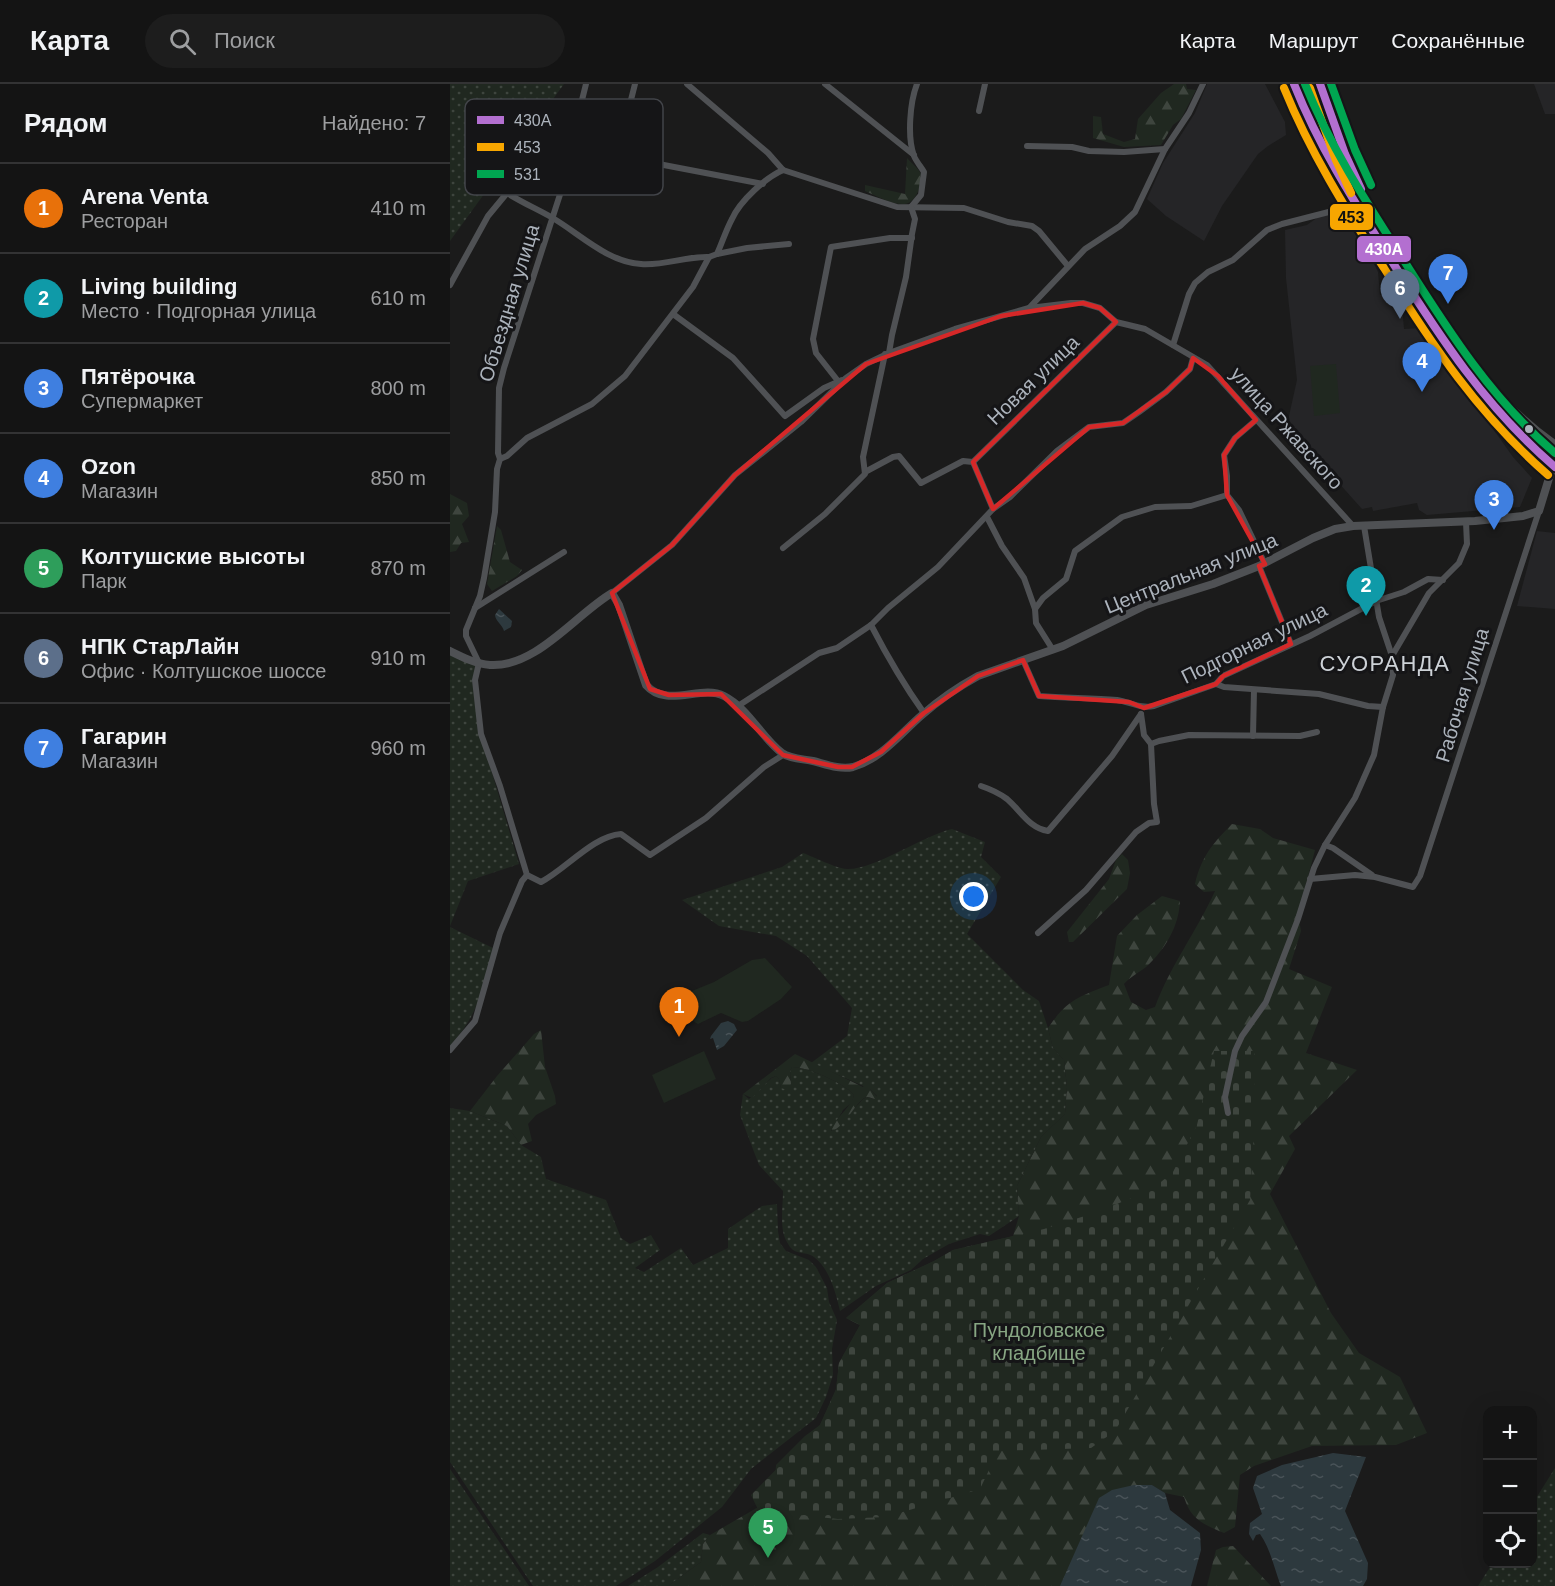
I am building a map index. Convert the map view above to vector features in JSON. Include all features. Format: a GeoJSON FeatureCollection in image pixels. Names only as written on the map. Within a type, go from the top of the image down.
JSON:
{"type":"FeatureCollection","features":[{"type":"Feature","properties":{"kind":"main road"},"geometry":{"type":"LineString","coordinates":[[1294,84],[1324,154],[1430,321],[1471,380],[1519,435],[1554,466]]}},
{"type":"Feature","properties":{"kind":"main road"},"geometry":{"type":"LineString","coordinates":[[1320,84],[1345,154],[1362,192],[1390,242],[1466,357],[1492,391],[1516,415],[1555,445]]}},
{"type":"Feature","properties":{"kind":"street","name":"Объездная улица"},"geometry":{"type":"LineString","coordinates":[[582,99],[586,84]]}},
{"type":"Feature","properties":{"kind":"street"},"geometry":{"type":"LineString","coordinates":[[631,99],[635,84]]}},
{"type":"Feature","properties":{"kind":"street"},"geometry":{"type":"LineString","coordinates":[[687,84],[768,153],[783,170],[897,207],[964,208],[1008,222],[1032,226],[1039,231],[1068,266]]}},
{"type":"Feature","properties":{"kind":"street"},"geometry":{"type":"LineString","coordinates":[[825,84],[914,155],[924,172],[921,195],[911,207]]}},
{"type":"Feature","properties":{"kind":"street"},"geometry":{"type":"LineString","coordinates":[[837,84],[838,95]]}},
{"type":"Feature","properties":{"kind":"street"},"geometry":{"type":"LineString","coordinates":[[914,155],[910,123],[911,100],[916,84]]}},
{"type":"Feature","properties":{"kind":"street"},"geometry":{"type":"LineString","coordinates":[[979,111],[985,84]]}},
{"type":"Feature","properties":{"kind":"street"},"geometry":{"type":"LineString","coordinates":[[1029,308],[1085,249],[1120,226],[1135,212],[1165,149],[1189,113],[1203,84]]}},
{"type":"Feature","properties":{"kind":"street"},"geometry":{"type":"LineString","coordinates":[[1027,146],[1124,152],[1165,149]]}},
{"type":"Feature","properties":{"kind":"street"},"geometry":{"type":"LineString","coordinates":[[663,165],[763,183]]}},
{"type":"Feature","properties":{"kind":"street"},"geometry":{"type":"LineString","coordinates":[[717,254],[739,207],[772,175],[783,170]]}},
{"type":"Feature","properties":{"kind":"street"},"geometry":{"type":"LineString","coordinates":[[450,285],[488,216],[505,195]]}},
{"type":"Feature","properties":{"kind":"street"},"geometry":{"type":"LineString","coordinates":[[510,195],[552,217],[621,260],[639,264],[658,264],[693,256],[709,257],[747,248],[789,244]]}},
{"type":"Feature","properties":{"kind":"street","name":"Объездная улица"},"geometry":{"type":"LineString","coordinates":[[479,663],[465,630],[480,596],[495,512],[497,469],[500,459],[498,453],[499,388],[559,195]]}},
{"type":"Feature","properties":{"kind":"street"},"geometry":{"type":"LineString","coordinates":[[1173,345],[1195,283],[1208,272],[1233,260],[1267,230],[1356,205]]}},
{"type":"Feature","properties":{"kind":"street"},"geometry":{"type":"LineString","coordinates":[[865,472],[863,457],[912,238],[915,219],[911,207]]}},
{"type":"Feature","properties":{"kind":"street"},"geometry":{"type":"LineString","coordinates":[[838,381],[816,353],[813,339],[831,247],[890,238],[912,238]]}},
{"type":"Feature","properties":{"kind":"street"},"geometry":{"type":"LineString","coordinates":[[500,459],[507,456],[528,438],[592,405],[634,366],[693,287],[709,257]]}},
{"type":"Feature","properties":{"kind":"street"},"geometry":{"type":"LineString","coordinates":[[672,314],[732,358],[785,417],[824,388],[887,354],[955,329],[1029,308],[1083,303],[1100,308],[1116,322]]}},
{"type":"Feature","properties":{"kind":"street","name":"улица Ржавского"},"geometry":{"type":"LineString","coordinates":[[1116,322],[1145,329],[1212,371],[1299,467],[1314,480],[1353,526]]}},
{"type":"Feature","properties":{"kind":"street","name":"Новая улица"},"geometry":{"type":"LineString","coordinates":[[974,462],[1116,322]]}},
{"type":"Feature","properties":{"kind":"street"},"geometry":{"type":"LineString","coordinates":[[738,706],[819,652],[837,648],[871,626],[888,608],[955,552],[967,535],[993,509],[1057,451],[1089,427],[1123,423],[1157,399],[1190,369],[1192,358]]}},
{"type":"Feature","properties":{"kind":"street"},"geometry":{"type":"LineString","coordinates":[[450,651],[490,665],[528,656],[612,593],[672,544],[735,475],[801,422],[846,378]]}},
{"type":"Feature","properties":{"kind":"street"},"geometry":{"type":"LineString","coordinates":[[1256,420],[1235,438],[1224,455],[1227,495],[1239,510],[1291,644]]}},
{"type":"Feature","properties":{"kind":"street"},"geometry":{"type":"LineString","coordinates":[[783,548],[825,514],[865,472],[893,457],[899,456],[921,483],[963,461],[974,462],[993,509]]}},
{"type":"Feature","properties":{"kind":"street"},"geometry":{"type":"LineString","coordinates":[[1539,511],[1554,466]]}},
{"type":"Feature","properties":{"kind":"street"},"geometry":{"type":"LineString","coordinates":[[1035,609],[1043,598],[1066,579],[1075,551],[1122,517],[1155,507],[1191,506],[1227,495]]}},
{"type":"Feature","properties":{"kind":"street","name":"Центральная улица"},"geometry":{"type":"LineString","coordinates":[[783,754],[838,767],[852,767],[881,752],[924,713],[972,679],[1053,650],[1146,605],[1213,584],[1262,565],[1335,529],[1353,526],[1466,522],[1522,516],[1539,511]]}},
{"type":"Feature","properties":{"kind":"street","name":"Рабочая улица"},"geometry":{"type":"LineString","coordinates":[[1375,877],[1413,886],[1420,876],[1539,511]]}},
{"type":"Feature","properties":{"kind":"street"},"geometry":{"type":"LineString","coordinates":[[987,517],[1002,546],[1024,578],[1035,609],[1036,623],[1053,650]]}},
{"type":"Feature","properties":{"kind":"street"},"geometry":{"type":"LineString","coordinates":[[1392,656],[1429,593],[1459,563],[1467,544],[1466,522]]}},
{"type":"Feature","properties":{"kind":"street"},"geometry":{"type":"LineString","coordinates":[[1228,1113],[1226,1096],[1235,1051],[1242,1036],[1266,1002],[1276,981],[1299,919],[1310,879],[1325,845],[1355,798],[1374,755],[1383,707],[1393,675],[1392,656],[1376,601],[1364,526]]}},
{"type":"Feature","properties":{"kind":"street"},"geometry":{"type":"LineString","coordinates":[[474,608],[564,552]]}},
{"type":"Feature","properties":{"kind":"street","name":"Подгорная улица"},"geometry":{"type":"LineString","coordinates":[[1142,711],[1216,684],[1223,676],[1376,601],[1404,592],[1428,579],[1443,580]]}},
{"type":"Feature","properties":{"kind":"street"},"geometry":{"type":"LineString","coordinates":[[479,663],[475,680],[481,735],[527,875],[541,882],[609,835],[621,834],[650,855],[705,818],[764,767],[783,754],[738,706],[721,694],[669,695],[657,694],[650,689],[646,685],[619,605],[612,593]]}},
{"type":"Feature","properties":{"kind":"street"},"geometry":{"type":"LineString","coordinates":[[871,626],[897,669],[903,684],[924,713]]}},
{"type":"Feature","properties":{"kind":"street"},"geometry":{"type":"LineString","coordinates":[[1023,660],[1039,696],[1085,697],[1130,702],[1142,711],[1144,735],[1151,744],[1157,822],[1149,823],[1136,832],[1086,890],[1038,933]]}},
{"type":"Feature","properties":{"kind":"street"},"geometry":{"type":"LineString","coordinates":[[1216,684],[1254,690],[1319,694],[1368,706],[1383,707]]}},
{"type":"Feature","properties":{"kind":"street"},"geometry":{"type":"LineString","coordinates":[[1253,736],[1254,690]]}},
{"type":"Feature","properties":{"kind":"street"},"geometry":{"type":"LineString","coordinates":[[981,786],[1007,799],[1030,823],[1041,830],[1048,831],[1112,756],[1142,711]]}},
{"type":"Feature","properties":{"kind":"street"},"geometry":{"type":"LineString","coordinates":[[1151,744],[1189,735],[1300,736],[1317,732]]}},
{"type":"Feature","properties":{"kind":"street"},"geometry":{"type":"LineString","coordinates":[[1325,845],[1334,848],[1375,877]]}},
{"type":"Feature","properties":{"kind":"street"},"geometry":{"type":"LineString","coordinates":[[450,1050],[475,1021],[501,933],[522,881],[527,875]]}},
{"type":"Feature","properties":{"kind":"street"},"geometry":{"type":"LineString","coordinates":[[1310,879],[1355,875],[1375,877]]}},
{"type":"Feature","properties":{"kind":"highlighted area"},"geometry":{"type":"Polygon","coordinates":[[[1083,303],[1100,308],[1116,322],[973,462],[993,509],[1089,427],[1123,423],[1166,392],[1190,369],[1193,358],[1218,376],[1256,420],[1235,438],[1224,455],[1227,495],[1265,564],[1259,566],[1291,644],[1223,676],[1216,684],[1144,708],[1129,702],[1039,696],[1023,660],[978,676],[924,713],[881,752],[852,767],[838,767],[783,755],[721,694],[669,695],[650,689],[612,593],[672,545],[735,475],[866,364],[1001,316],[1083,303]]]}},
{"type":"Feature","properties":{"kind":"shaded area"},"geometry":{"type":"Polygon","coordinates":[[[1207,84],[1265,84],[1285,122],[1286,135],[1258,154],[1222,206],[1204,241],[1166,216],[1147,199],[1163,163],[1195,113],[1207,84]]]}},
{"type":"Feature","properties":{"kind":"shaded area"},"geometry":{"type":"Polygon","coordinates":[[[1534,84],[1555,84],[1555,114],[1545,114],[1534,84]]]}},
{"type":"Feature","properties":{"kind":"shaded area"},"geometry":{"type":"Polygon","coordinates":[[[1348,211],[1378,272],[1380,295],[1401,294],[1404,329],[1421,328],[1513,457],[1532,478],[1520,507],[1427,515],[1419,510],[1417,503],[1373,511],[1372,507],[1362,509],[1287,425],[1297,380],[1286,278],[1285,230],[1307,225],[1318,217],[1348,211]]]}},
{"type":"Feature","properties":{"kind":"shaded area"},"geometry":{"type":"Polygon","coordinates":[[[1537,531],[1555,533],[1555,609],[1517,606],[1537,531]]]}},
{"type":"Feature","properties":{"kind":"green space"},"geometry":{"type":"Polygon","coordinates":[[[450,84],[564,84],[553,99],[465,99],[465,195],[483,195],[450,241],[450,84]]]}},
{"type":"Feature","properties":{"kind":"green space"},"geometry":{"type":"Polygon","coordinates":[[[1174,84],[1186,84],[1187,89],[1196,90],[1181,119],[1173,125],[1161,145],[1124,147],[1093,138],[1093,116],[1101,117],[1103,134],[1124,142],[1135,139],[1138,119],[1161,93],[1174,84]]]}},
{"type":"Feature","properties":{"kind":"green space"},"geometry":{"type":"Polygon","coordinates":[[[907,158],[919,170],[921,176],[918,191],[913,200],[905,204],[895,203],[865,191],[865,185],[905,194],[907,158]]]}},
{"type":"Feature","properties":{"kind":"green space"},"geometry":{"type":"Polygon","coordinates":[[[1336,364],[1340,413],[1314,416],[1310,366],[1336,364]]]}},
{"type":"Feature","properties":{"kind":"green space"},"geometry":{"type":"Polygon","coordinates":[[[450,494],[467,503],[469,516],[462,524],[469,542],[461,543],[456,551],[450,552],[450,494]]]}},
{"type":"Feature","properties":{"kind":"green space"},"geometry":{"type":"Polygon","coordinates":[[[497,526],[501,530],[510,562],[522,570],[517,576],[492,591],[487,584],[497,526]]]}},
{"type":"Feature","properties":{"kind":"green space"},"geometry":{"type":"Polygon","coordinates":[[[450,655],[476,666],[477,722],[519,864],[468,881],[450,926],[450,655]]]}},
{"type":"Feature","properties":{"kind":"green space"},"geometry":{"type":"Polygon","coordinates":[[[1232,824],[1260,829],[1273,838],[1315,850],[1298,915],[1301,931],[1289,969],[1332,987],[1306,1053],[1357,1070],[1289,1136],[1295,1149],[1270,1194],[1331,1313],[1359,1353],[1400,1377],[1427,1433],[1396,1445],[1312,1446],[1254,1466],[1240,1475],[1235,1527],[1224,1533],[1194,1516],[1184,1497],[1165,1493],[1152,1485],[1065,1586],[668,1586],[701,1562],[703,1544],[710,1535],[774,1498],[776,1465],[805,1436],[820,1425],[836,1390],[839,1363],[860,1325],[846,1318],[887,1283],[953,1250],[1013,1236],[1019,1216],[1017,1186],[1041,1137],[1065,1114],[1067,1087],[1064,1060],[1053,1048],[1048,1028],[1067,1005],[1109,985],[1117,936],[1137,915],[1162,896],[1180,901],[1174,928],[1165,945],[1153,960],[1124,984],[1131,1002],[1146,1010],[1155,1007],[1168,977],[1215,891],[1204,892],[1195,884],[1204,858],[1232,824]]]}},
{"type":"Feature","properties":{"kind":"green space"},"geometry":{"type":"Polygon","coordinates":[[[952,829],[985,842],[981,857],[1001,877],[967,934],[1023,990],[1039,1001],[1053,1048],[1064,1060],[1067,1087],[1065,1114],[1041,1137],[1017,1186],[1019,1216],[989,1236],[980,1234],[949,1244],[923,1259],[911,1270],[876,1286],[840,1311],[832,1282],[820,1262],[814,1257],[793,1250],[787,1242],[782,1224],[783,1191],[759,1165],[740,1115],[743,1094],[749,1099],[776,1076],[781,1088],[791,1084],[792,1067],[825,1077],[854,1095],[852,1102],[843,1110],[831,1131],[836,1129],[863,1099],[867,1097],[874,1099],[877,1096],[870,1089],[811,1063],[847,1036],[852,1008],[807,956],[776,936],[719,926],[682,900],[782,867],[803,853],[842,868],[858,868],[952,829]]]}},
{"type":"Feature","properties":{"kind":"green space"},"geometry":{"type":"Polygon","coordinates":[[[1122,854],[1128,860],[1130,873],[1127,889],[1073,942],[1069,942],[1067,932],[1109,879],[1116,860],[1122,854]]]}},
{"type":"Feature","properties":{"kind":"green space"},"geometry":{"type":"Polygon","coordinates":[[[450,927],[493,948],[479,1000],[467,1024],[450,1046],[450,927]]]}},
{"type":"Feature","properties":{"kind":"green space"},"geometry":{"type":"Polygon","coordinates":[[[765,958],[792,987],[781,999],[748,1021],[742,1022],[721,1013],[698,1024],[694,1022],[687,1007],[687,993],[714,982],[752,960],[765,958]]]}},
{"type":"Feature","properties":{"kind":"green space"},"geometry":{"type":"Polygon","coordinates":[[[541,1030],[545,1067],[556,1104],[536,1115],[528,1124],[532,1141],[521,1145],[507,1126],[470,1111],[497,1076],[534,1034],[541,1030]]]}},
{"type":"Feature","properties":{"kind":"green space"},"geometry":{"type":"Polygon","coordinates":[[[704,1051],[716,1079],[664,1103],[652,1075],[704,1051]]]}},
{"type":"Feature","properties":{"kind":"green space","name":"Пундоловское кладбище"},"geometry":{"type":"Polygon","coordinates":[[[1214,1051],[1254,1051],[1255,1114],[1250,1200],[1115,1431],[1091,1448],[998,1451],[980,1489],[886,1517],[838,1519],[798,1515],[767,1528],[751,1495],[820,1425],[836,1389],[839,1363],[860,1325],[846,1318],[887,1283],[953,1250],[1044,1229],[1150,1191],[1173,1172],[1197,1125],[1214,1051]]]}},
{"type":"Feature","properties":{"kind":"green space"},"geometry":{"type":"Polygon","coordinates":[[[795,1054],[863,1087],[867,1081],[870,1081],[870,1089],[877,1097],[876,1099],[867,1097],[863,1099],[842,1124],[832,1131],[831,1127],[854,1095],[825,1076],[792,1067],[791,1084],[787,1090],[781,1088],[776,1076],[771,1078],[752,1098],[743,1094],[795,1054]]]}},
{"type":"Feature","properties":{"kind":"green space"},"geometry":{"type":"Polygon","coordinates":[[[450,1108],[470,1111],[507,1126],[521,1145],[541,1157],[546,1179],[606,1200],[621,1238],[630,1244],[651,1235],[660,1250],[635,1268],[644,1272],[681,1248],[693,1265],[728,1248],[728,1229],[762,1206],[777,1204],[780,1243],[786,1251],[809,1260],[816,1267],[827,1288],[829,1302],[837,1320],[832,1349],[833,1375],[816,1418],[751,1469],[722,1507],[655,1561],[616,1586],[533,1586],[450,1462],[450,1108]]]}},
{"type":"Feature","properties":{"kind":"green space"},"geometry":{"type":"Polygon","coordinates":[[[1555,1468],[1555,1586],[1478,1586],[1489,1568],[1537,1568],[1537,1497],[1555,1468]]]}},
{"type":"Feature","properties":{"kind":"green space"},"geometry":{"type":"Polygon","coordinates":[[[450,1469],[529,1586],[450,1586],[450,1469]]]}},
{"type":"Feature","properties":{"kind":"green space"},"geometry":{"type":"Polygon","coordinates":[[[703,1533],[710,1535],[703,1544],[701,1562],[668,1586],[628,1586],[658,1567],[703,1533]]]}},
{"type":"Feature","properties":{"kind":"green space"},"geometry":{"type":"Polygon","coordinates":[[[1233,1546],[1271,1586],[1207,1586],[1216,1550],[1233,1546]]]}},
{"type":"Feature","properties":{"kind":"water"},"geometry":{"type":"Polygon","coordinates":[[[499,609],[512,621],[511,627],[504,631],[495,615],[499,609]]]}},
{"type":"Feature","properties":{"kind":"water"},"geometry":{"type":"Polygon","coordinates":[[[728,1021],[734,1024],[737,1030],[724,1046],[717,1050],[713,1038],[710,1039],[711,1036],[721,1023],[728,1021]]]}},
{"type":"Feature","properties":{"kind":"water"},"geometry":{"type":"Polygon","coordinates":[[[1333,1453],[1366,1457],[1345,1511],[1368,1563],[1367,1579],[1363,1586],[1281,1586],[1264,1540],[1260,1534],[1256,1535],[1253,1541],[1249,1534],[1250,1523],[1262,1514],[1253,1488],[1257,1476],[1282,1465],[1333,1453]]]}},
{"type":"Feature","properties":{"kind":"water"},"geometry":{"type":"Polygon","coordinates":[[[1134,1485],[1152,1485],[1165,1493],[1170,1510],[1200,1533],[1201,1550],[1191,1586],[1060,1586],[1099,1498],[1112,1490],[1134,1485]]]}},
{"type":"Feature","properties":{"kind":"transit line","name":"430А"},"geometry":{"type":"LineString","coordinates":[[1294,84],[1338,174],[1446,344],[1507,420],[1555,467]]}},
{"type":"Feature","properties":{"kind":"transit line","name":"531"},"geometry":{"type":"LineString","coordinates":[[1305,84],[1325,129],[1349,172],[1452,335],[1510,409],[1555,453]]}},
{"type":"Feature","properties":{"kind":"transit line","name":"430А"},"geometry":{"type":"LineString","coordinates":[[1320,84],[1345,154],[1361,189]]}},
{"type":"Feature","properties":{"kind":"transit line","name":"531"},"geometry":{"type":"LineString","coordinates":[[1331,84],[1355,150],[1371,185]]}},
{"type":"Feature","properties":{"kind":"transit line","name":"453"},"geometry":{"type":"LineString","coordinates":[[1284,88],[1305,135],[1330,180],[1439,352],[1500,428],[1548,475]]}},
{"type":"Feature","properties":{"kind":"transit line","name":"453"},"geometry":{"type":"LineString","coordinates":[[1310,88],[1335,158],[1351,193]]}},
{"type":"Feature","properties":{"kind":"place","name":"Гагарин"},"geometry":{"type":"Point","coordinates":[1448,304]}},
{"type":"Feature","properties":{"kind":"place","name":"НПК СтарЛайн"},"geometry":{"type":"Point","coordinates":[1400,319]}},
{"type":"Feature","properties":{"kind":"place","name":"Ozon"},"geometry":{"type":"Point","coordinates":[1422,392]}},
{"type":"Feature","properties":{"kind":"place","name":"Пятёрочка"},"geometry":{"type":"Point","coordinates":[1494,530]}},
{"type":"Feature","properties":{"kind":"place","name":"Living building"},"geometry":{"type":"Point","coordinates":[1366,616]}},
{"type":"Feature","properties":{"kind":"place","name":"Arena Venta"},"geometry":{"type":"Point","coordinates":[679,1037]}},
{"type":"Feature","properties":{"kind":"place","name":"Колтушские высоты"},"geometry":{"type":"Point","coordinates":[768,1558]}},
{"type":"Feature","properties":{"kind":"district","name":"СУОРАНДА"},"geometry":{"type":"Point","coordinates":[1385,663]}}]}
